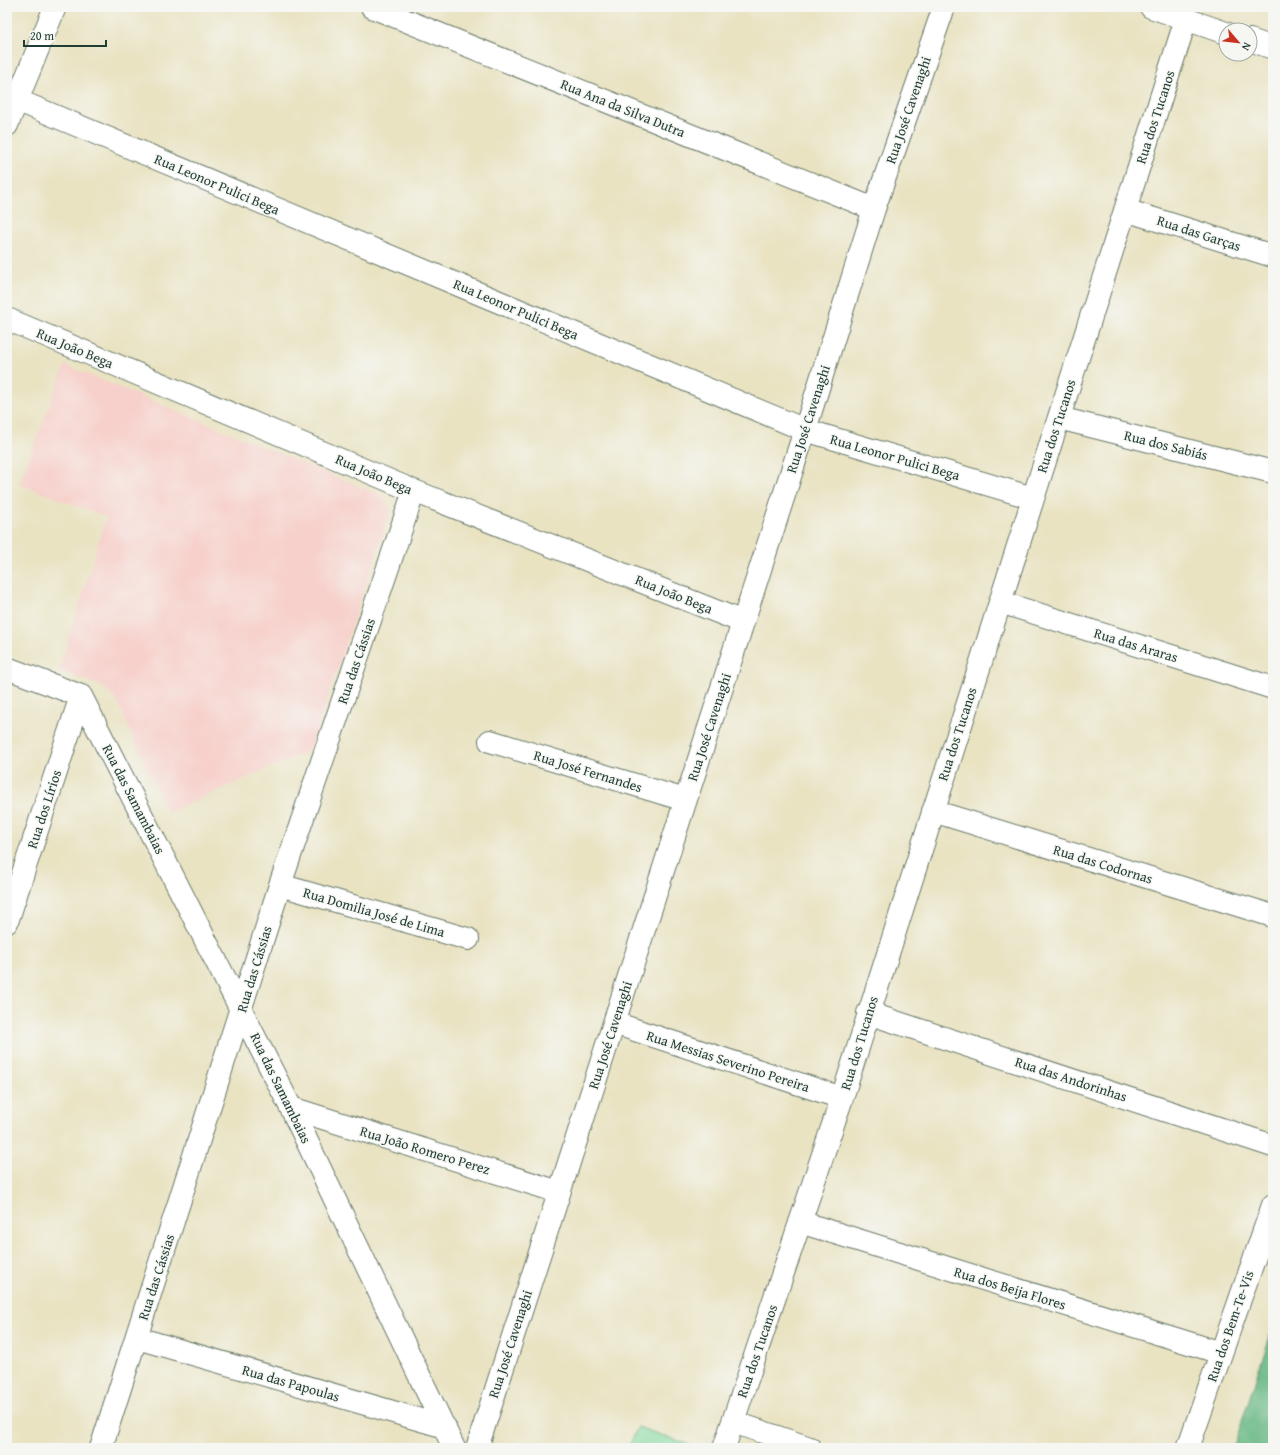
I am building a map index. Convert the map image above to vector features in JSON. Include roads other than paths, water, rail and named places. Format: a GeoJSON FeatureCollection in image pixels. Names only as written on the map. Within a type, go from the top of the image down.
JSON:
{"type":"FeatureCollection","features":[{"type":"Feature","properties":{"kind":"street"},"geometry":{"type":"LineString","coordinates":[[7,124],[12,98],[55,7]]}},
{"type":"Feature","properties":{"kind":"street","name":"Rua Ana da Silva Dutra"},"geometry":{"type":"LineString","coordinates":[[372,7],[874,209]]}},
{"type":"Feature","properties":{"kind":"street","name":"Rua José Cavenaghi"},"geometry":{"type":"LineString","coordinates":[[477,1448],[805,430],[874,209],[944,7]]}},
{"type":"Feature","properties":{"kind":"street"},"geometry":{"type":"LineString","coordinates":[[1151,7],[1218,30]]}},
{"type":"Feature","properties":{"kind":"street","name":"Rua dos Tucanos"},"geometry":{"type":"LineString","coordinates":[[724,1448],[842,1098],[1186,19]]}},
{"type":"Feature","properties":{"kind":"street"},"geometry":{"type":"LineString","coordinates":[[1258,43],[1273,48]]}},
{"type":"Feature","properties":{"kind":"street","name":"Rua Leonor Pulici Bega"},"geometry":{"type":"LineString","coordinates":[[12,98],[805,430],[1033,498]]}},
{"type":"Feature","properties":{"kind":"street","name":"Rua das Garças"},"geometry":{"type":"LineString","coordinates":[[1125,210],[1273,256]]}},
{"type":"Feature","properties":{"kind":"street","name":"Rua João Bega"},"geometry":{"type":"LineString","coordinates":[[7,319],[414,491],[743,622]]}},
{"type":"Feature","properties":{"kind":"street","name":"Rua dos Sabiás"},"geometry":{"type":"LineString","coordinates":[[1059,418],[1273,472]]}},
{"type":"Feature","properties":{"kind":"street","name":"Rua das Cássias"},"geometry":{"type":"LineString","coordinates":[[101,1448],[280,886],[414,491]]}},
{"type":"Feature","properties":{"kind":"street","name":"Rua das Araras"},"geometry":{"type":"LineString","coordinates":[[1000,602],[1273,688]]}},
{"type":"Feature","properties":{"kind":"street"},"geometry":{"type":"LineString","coordinates":[[7,668],[81,696]]}},
{"type":"Feature","properties":{"kind":"street","name":"Rua dos Lírios"},"geometry":{"type":"LineString","coordinates":[[7,922],[81,696]]}},
{"type":"Feature","properties":{"kind":"street","name":"Rua das Samambaias"},"geometry":{"type":"LineString","coordinates":[[81,696],[292,1108],[454,1448]]}},
{"type":"Feature","properties":{"kind":"street","name":"Rua José Fernandes"},"geometry":{"type":"LineString","coordinates":[[490,741],[685,800]]}},
{"type":"Feature","properties":{"kind":"street","name":"Rua das Codornas"},"geometry":{"type":"LineString","coordinates":[[933,811],[1273,916]]}},
{"type":"Feature","properties":{"kind":"street","name":"Rua Domilia José de Lima"},"geometry":{"type":"LineString","coordinates":[[280,886],[468,939]]}},
{"type":"Feature","properties":{"kind":"street","name":"Rua das Andorinhas"},"geometry":{"type":"LineString","coordinates":[[868,1013],[1273,1146]]}},
{"type":"Feature","properties":{"kind":"street","name":"Rua Messias Severino Pereira"},"geometry":{"type":"LineString","coordinates":[[614,1023],[842,1098]]}},
{"type":"Feature","properties":{"kind":"street","name":"Rua João Romero Perez"},"geometry":{"type":"LineString","coordinates":[[292,1108],[559,1192]]}},
{"type":"Feature","properties":{"kind":"street","name":"Rua dos Bem-Te-Vis"},"geometry":{"type":"LineString","coordinates":[[1188,1448],[1273,1205]]}},
{"type":"Feature","properties":{"kind":"street","name":"Rua dos Beija Flores"},"geometry":{"type":"LineString","coordinates":[[800,1222],[1221,1353]]}},
{"type":"Feature","properties":{"kind":"street","name":"Rua das Papoulas"},"geometry":{"type":"LineString","coordinates":[[137,1338],[445,1427]]}},
{"type":"Feature","properties":{"kind":"street"},"geometry":{"type":"LineString","coordinates":[[733,1422],[810,1448]]}}]}
